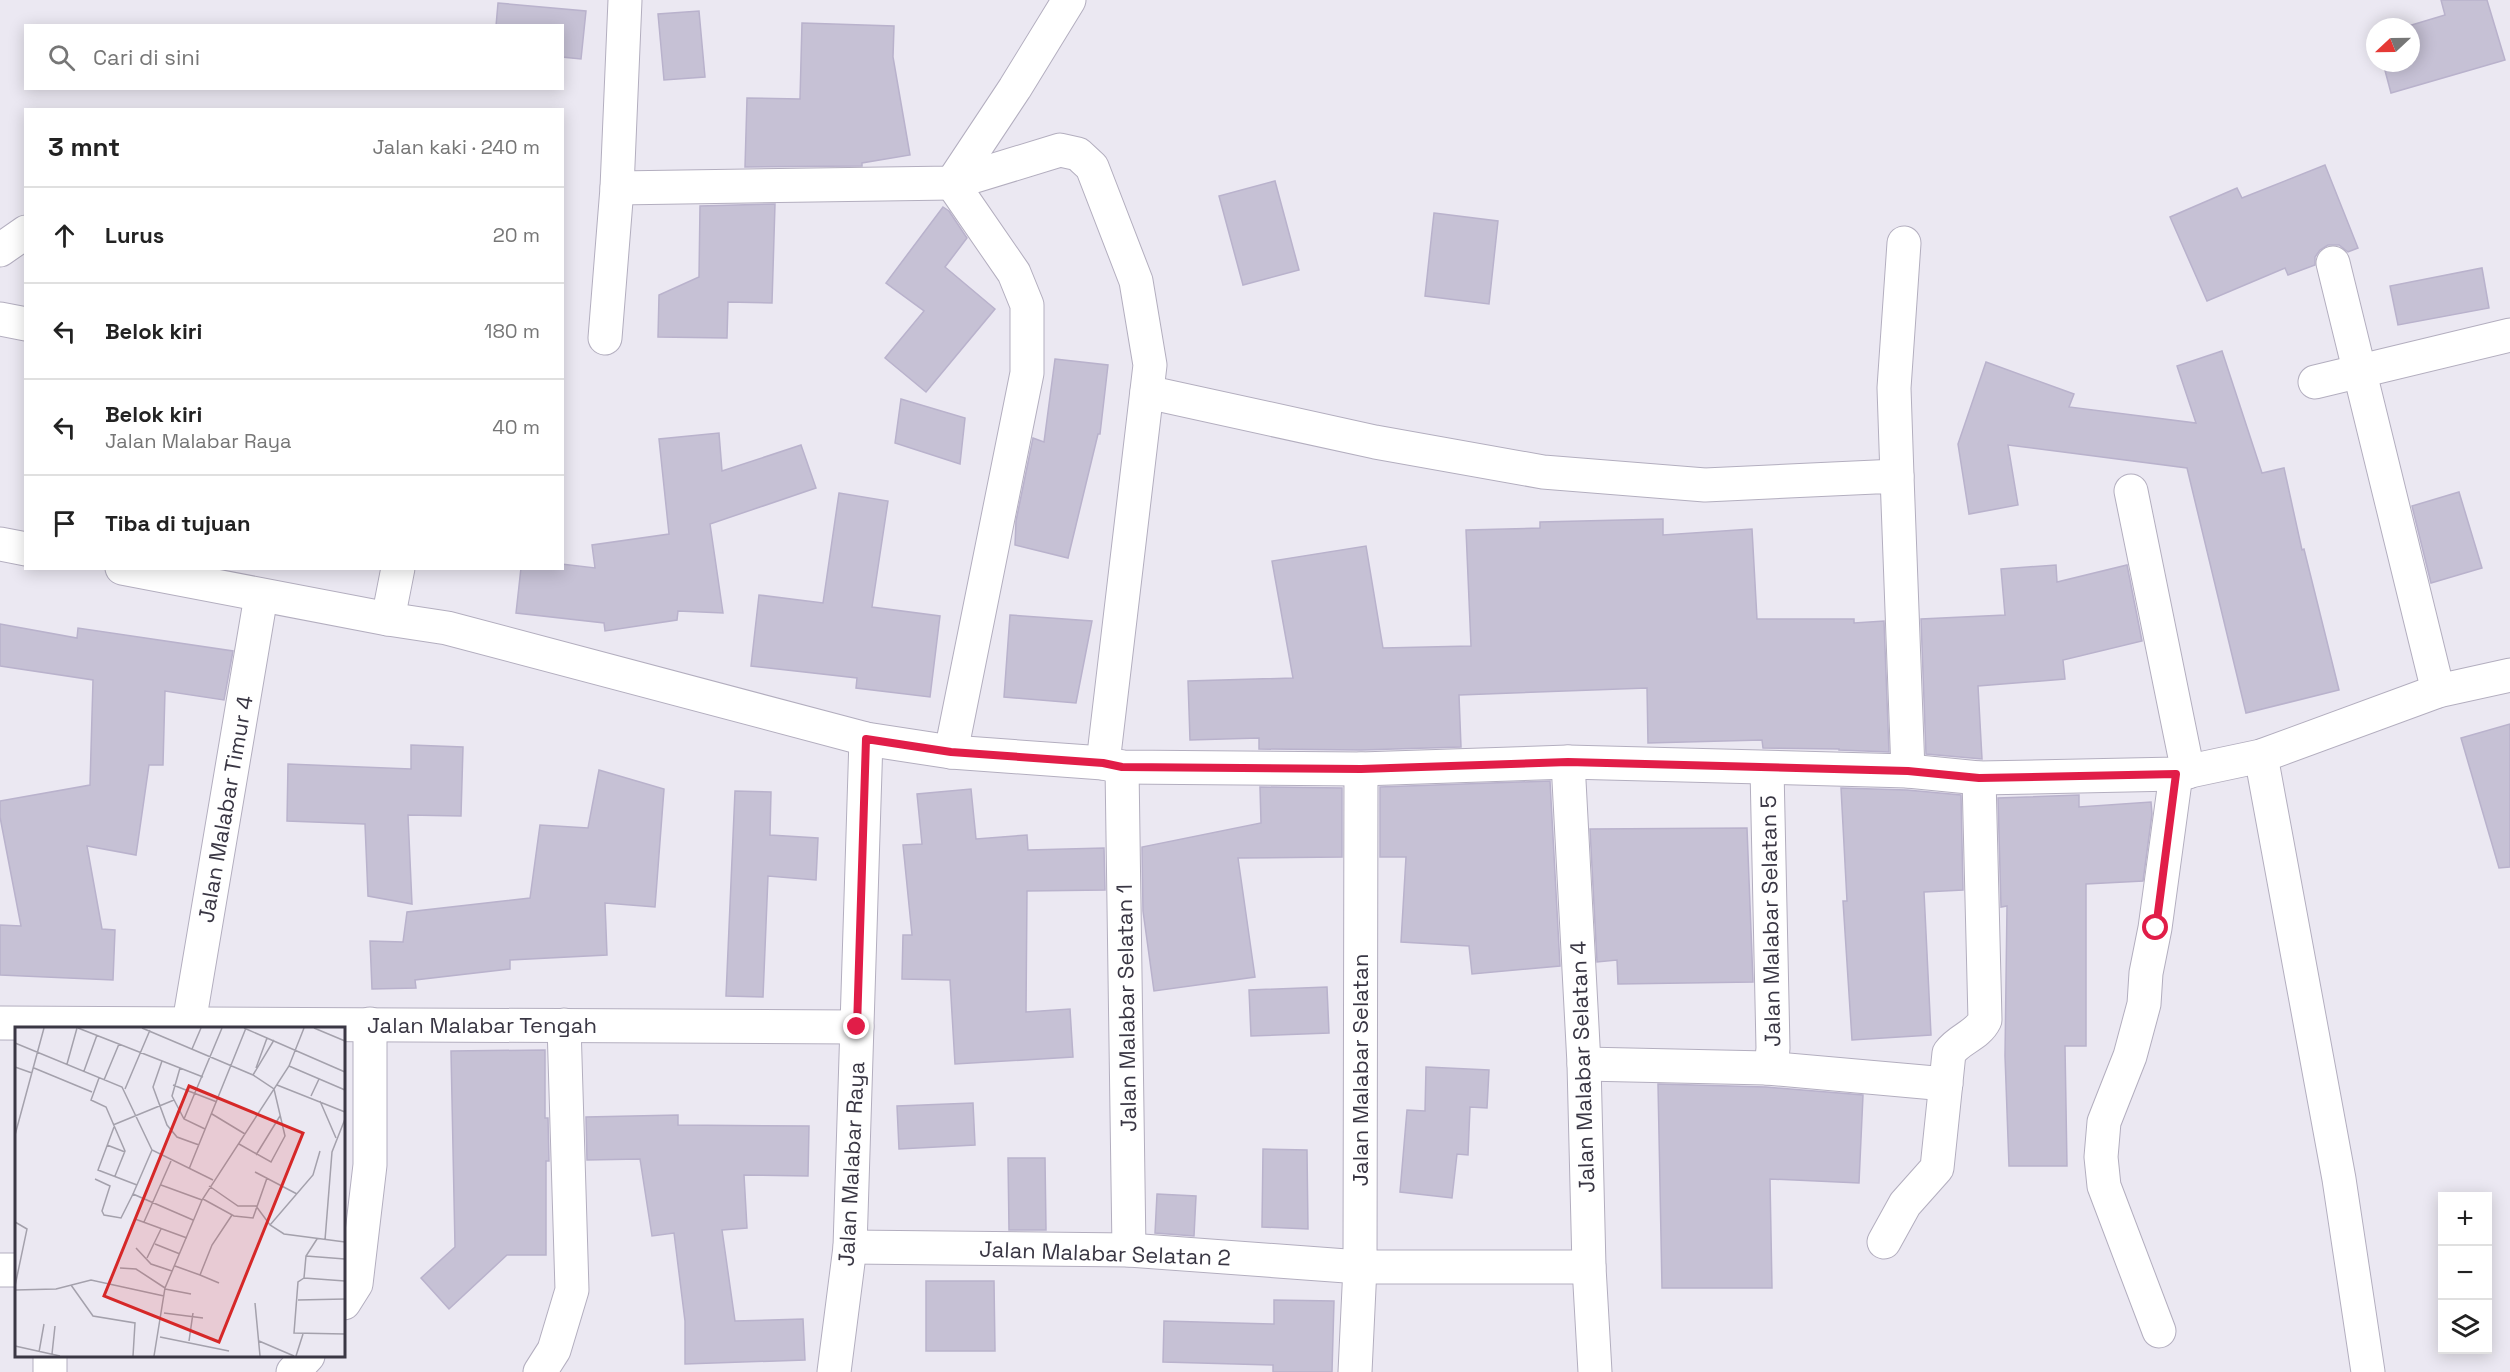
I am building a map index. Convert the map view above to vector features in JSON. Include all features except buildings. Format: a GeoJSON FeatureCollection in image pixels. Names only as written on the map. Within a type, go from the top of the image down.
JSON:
{"type":"FeatureCollection","features":[{"type":"Feature","properties":{"kind":"street"},"geometry":{"type":"LineString","coordinates":[[605,338],[617,188],[625,0]]}},
{"type":"Feature","properties":{"kind":"street"},"geometry":{"type":"LineString","coordinates":[[951,752],[1027,373],[1027,305],[1014,273],[952,183],[1015,88],[1069,0]]}},
{"type":"Feature","properties":{"kind":"street","name":"Jalan Malabar Selatan 1"},"geometry":{"type":"LineString","coordinates":[[617,188],[952,183],[1060,150],[1078,154],[1092,167],[1136,281],[1150,365],[1112,765],[1129,1250]]}},
{"type":"Feature","properties":{"kind":"street"},"geometry":{"type":"LineString","coordinates":[[0,250],[24,233]]}},
{"type":"Feature","properties":{"kind":"street"},"geometry":{"type":"LineString","coordinates":[[1904,243],[1894,388],[1908,771]]}},
{"type":"Feature","properties":{"kind":"street"},"geometry":{"type":"LineString","coordinates":[[2333,263],[2438,691]]}},
{"type":"Feature","properties":{"kind":"street"},"geometry":{"type":"LineString","coordinates":[[0,319],[24,324]]}},
{"type":"Feature","properties":{"kind":"street"},"geometry":{"type":"LineString","coordinates":[[2315,382],[2510,336]]}},
{"type":"Feature","properties":{"kind":"street"},"geometry":{"type":"LineString","coordinates":[[1147,392],[1375,442],[1543,472],[1705,485],[1897,476]]}},
{"type":"Feature","properties":{"kind":"street"},"geometry":{"type":"LineString","coordinates":[[2131,491],[2182,773],[2156,928],[2146,973],[2144,1004],[2130,1056],[2104,1122],[2101,1157],[2104,1186],[2159,1330]]}},
{"type":"Feature","properties":{"kind":"street"},"geometry":{"type":"LineString","coordinates":[[0,544],[24,549]]}},
{"type":"Feature","properties":{"kind":"street"},"geometry":{"type":"LineString","coordinates":[[132,570],[261,596],[447,628],[866,739],[951,752],[1112,765],[1361,769],[1568,762],[1908,771],[1979,778],[2182,773],[2261,756],[2438,691],[2510,675]]}},
{"type":"Feature","properties":{"kind":"street"},"geometry":{"type":"LineString","coordinates":[[388,619],[398,570]]}},
{"type":"Feature","properties":{"kind":"street","name":"Jalan Malabar Timur 4"},"geometry":{"type":"LineString","coordinates":[[189,1023],[261,596]]}},
{"type":"Feature","properties":{"kind":"street","name":"Jalan Malabar Raya"},"geometry":{"type":"LineString","coordinates":[[834,1372],[850,1247],[866,739]]}},
{"type":"Feature","properties":{"kind":"street"},"geometry":{"type":"LineString","coordinates":[[2261,756],[2339,1179],[2368,1372]]}},
{"type":"Feature","properties":{"kind":"street","name":"Jalan Malabar Selatan 4"},"geometry":{"type":"LineString","coordinates":[[1568,762],[1584,1064],[1589,1267],[1595,1372]]}},
{"type":"Feature","properties":{"kind":"street","name":"Jalan Malabar Selatan"},"geometry":{"type":"LineString","coordinates":[[1355,1372],[1360,1267],[1361,769]]}},
{"type":"Feature","properties":{"kind":"street","name":"Jalan Malabar Selatan 5"},"geometry":{"type":"LineString","coordinates":[[1584,1064],[1767,1068],[1772,1059],[1773,1027],[1767,769]]}},
{"type":"Feature","properties":{"kind":"street"},"geometry":{"type":"LineString","coordinates":[[1884,1242],[1905,1204],[1937,1168],[1949,1053],[1954,1046],[1980,1031],[1985,1020],[1979,778]]}},
{"type":"Feature","properties":{"kind":"street","name":"Jalan Malabar Tengah"},"geometry":{"type":"LineString","coordinates":[[0,1023],[42,1026],[189,1023],[857,1027]]}},
{"type":"Feature","properties":{"kind":"street"},"geometry":{"type":"LineString","coordinates":[[348,1290],[370,1165],[370,1024]]}},
{"type":"Feature","properties":{"kind":"street"},"geometry":{"type":"LineString","coordinates":[[540,1372],[554,1350],[572,1290],[564,1025]]}},
{"type":"Feature","properties":{"kind":"street"},"geometry":{"type":"LineString","coordinates":[[1767,1068],[1946,1084]]}},
{"type":"Feature","properties":{"kind":"street","name":"Jalan Malabar Selatan 2"},"geometry":{"type":"LineString","coordinates":[[850,1247],[1129,1250],[1360,1267],[1589,1267]]}},
{"type":"Feature","properties":{"kind":"street"},"geometry":{"type":"LineString","coordinates":[[293,1372],[307,1357]]}},
{"type":"Feature","properties":{"kind":"route"},"geometry":{"type":"LineString","coordinates":[[857,1027],[866,739],[951,752],[1103,763],[1122,767],[1361,769],[1568,762],[1908,771],[1979,778],[2176,774],[2156,928]]}}]}
